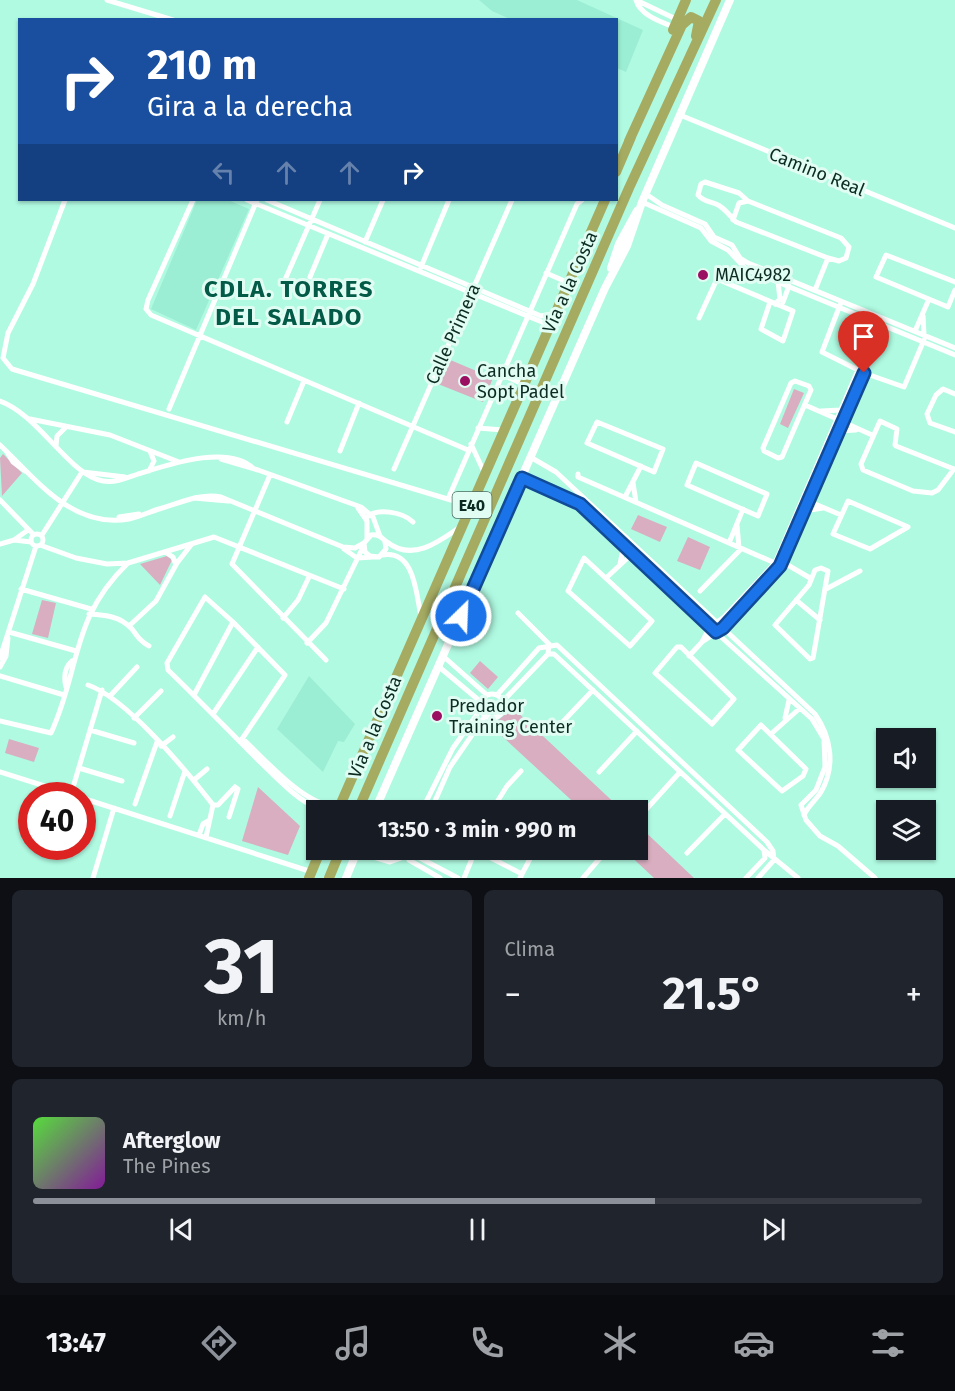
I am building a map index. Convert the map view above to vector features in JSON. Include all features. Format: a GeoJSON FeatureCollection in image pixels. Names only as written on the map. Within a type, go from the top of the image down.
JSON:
{"type":"FeatureCollection","features":[{"type":"Feature","properties":{"kind":"highway"},"geometry":{"type":"LineString","coordinates":[[618,167],[686,0]]}},
{"type":"Feature","properties":{"kind":"highway","name":"Vía a la Costa"},"geometry":{"type":"LineString","coordinates":[[362,800],[629,188],[716,0]]}},
{"type":"Feature","properties":{"kind":"highway"},"geometry":{"type":"LineString","coordinates":[[629,141],[682,25],[688,18],[694,17],[699,21],[699,26],[687,65]]}},
{"type":"Feature","properties":{"kind":"highway","name":"Vía a la Costa"},"geometry":{"type":"LineString","coordinates":[[342,800],[498,442],[550,329],[604,201]]}},
{"type":"Feature","properties":{"kind":"highway"},"geometry":{"type":"LineString","coordinates":[[310,875],[316,860]]}},
{"type":"Feature","properties":{"kind":"highway"},"geometry":{"type":"LineString","coordinates":[[329,878],[336,860]]}},
{"type":"Feature","properties":{"kind":"street"},"geometry":{"type":"LineString","coordinates":[[107,0],[166,18]]}},
{"type":"Feature","properties":{"kind":"street"},"geometry":{"type":"LineString","coordinates":[[636,0],[676,23]]}},
{"type":"Feature","properties":{"kind":"street"},"geometry":{"type":"LineString","coordinates":[[636,0],[637,6],[657,20],[676,23]]}},
{"type":"Feature","properties":{"kind":"street","name":"Vía a la Costa"},"geometry":{"type":"LineString","coordinates":[[379,800],[532,458],[605,288],[619,244],[646,194],[730,0]]}},
{"type":"Feature","properties":{"kind":"street"},"geometry":{"type":"LineString","coordinates":[[657,20],[660,13]]}},
{"type":"Feature","properties":{"kind":"street","name":"Camino Real"},"geometry":{"type":"LineString","coordinates":[[680,115],[955,228]]}},
{"type":"Feature","properties":{"kind":"street"},"geometry":{"type":"LineString","coordinates":[[705,182],[739,193],[748,201],[847,242],[846,258],[838,261],[828,258],[734,220],[721,207],[700,199],[698,195],[701,184],[705,182]]}},
{"type":"Feature","properties":{"kind":"street"},"geometry":{"type":"LineString","coordinates":[[646,194],[662,205],[705,224],[717,239],[732,245],[743,261],[778,282],[839,308],[955,348]]}},
{"type":"Feature","properties":{"kind":"street"},"geometry":{"type":"LineString","coordinates":[[65,201],[33,284],[8,333],[3,358],[12,369],[471,506]]}},
{"type":"Feature","properties":{"kind":"street"},"geometry":{"type":"LineString","coordinates":[[193,201],[146,309],[151,315],[412,426],[470,447],[485,474]]}},
{"type":"Feature","properties":{"kind":"street"},"geometry":{"type":"LineString","coordinates":[[169,409],[256,201],[309,226],[471,294],[541,316],[557,312]]}},
{"type":"Feature","properties":{"kind":"street"},"geometry":{"type":"LineString","coordinates":[[270,201],[474,287],[528,313],[550,329]]}},
{"type":"Feature","properties":{"kind":"street"},"geometry":{"type":"LineString","coordinates":[[284,282],[320,201]]}},
{"type":"Feature","properties":{"kind":"street"},"geometry":{"type":"LineString","coordinates":[[362,248],[383,201]]}},
{"type":"Feature","properties":{"kind":"street"},"geometry":{"type":"LineString","coordinates":[[419,272],[449,201]]}},
{"type":"Feature","properties":{"kind":"street","name":"Calle Primera"},"geometry":{"type":"LineString","coordinates":[[394,469],[512,201]]}},
{"type":"Feature","properties":{"kind":"street"},"geometry":{"type":"LineString","coordinates":[[448,499],[528,313],[577,204],[581,201]]}},
{"type":"Feature","properties":{"kind":"street"},"geometry":{"type":"LineString","coordinates":[[734,220],[739,203],[748,201]]}},
{"type":"Feature","properties":{"kind":"street"},"geometry":{"type":"LineString","coordinates":[[642,202],[701,228],[711,241],[731,252],[740,265],[818,291],[915,331],[955,355]]}},
{"type":"Feature","properties":{"kind":"street"},"geometry":{"type":"LineString","coordinates":[[310,277],[328,234]]}},
{"type":"Feature","properties":{"kind":"street"},"geometry":{"type":"LineString","coordinates":[[955,282],[886,255],[876,278],[948,307],[955,290]]}},
{"type":"Feature","properties":{"kind":"street"},"geometry":{"type":"LineString","coordinates":[[818,291],[828,258]]}},
{"type":"Feature","properties":{"kind":"street"},"geometry":{"type":"LineString","coordinates":[[546,273],[569,283]]}},
{"type":"Feature","properties":{"kind":"street"},"geometry":{"type":"LineString","coordinates":[[699,318],[717,279],[773,303],[793,311],[794,315],[784,339],[780,341],[764,333],[761,328],[773,303],[780,299],[778,282]]}},
{"type":"Feature","properties":{"kind":"street"},"geometry":{"type":"LineString","coordinates":[[783,307],[789,286]]}},
{"type":"Feature","properties":{"kind":"street"},"geometry":{"type":"LineString","coordinates":[[915,331],[929,299]]}},
{"type":"Feature","properties":{"kind":"street"},"geometry":{"type":"LineString","coordinates":[[842,301],[822,352],[861,372],[904,387],[924,337],[923,314]]}},
{"type":"Feature","properties":{"kind":"street"},"geometry":{"type":"LineString","coordinates":[[702,642],[710,627],[777,564],[861,372]]}},
{"type":"Feature","properties":{"kind":"street"},"geometry":{"type":"LineString","coordinates":[[501,374],[525,385]]}},
{"type":"Feature","properties":{"kind":"street"},"geometry":{"type":"LineString","coordinates":[[287,422],[304,381]]}},
{"type":"Feature","properties":{"kind":"street"},"geometry":{"type":"LineString","coordinates":[[795,381],[810,386],[805,405],[782,458],[764,451],[763,448],[790,383],[795,381]]}},
{"type":"Feature","properties":{"kind":"street"},"geometry":{"type":"LineString","coordinates":[[955,394],[943,389],[939,391],[927,414],[930,423],[955,432]]}},
{"type":"Feature","properties":{"kind":"street"},"geometry":{"type":"LineString","coordinates":[[689,656],[702,642],[723,628],[777,564],[804,511],[814,479],[837,431],[841,410],[850,396]]}},
{"type":"Feature","properties":{"kind":"street"},"geometry":{"type":"LineString","coordinates":[[0,401],[28,418],[82,472],[129,478],[180,462],[219,458],[243,461],[270,476],[355,504],[376,524],[385,542],[410,551],[433,545],[464,524]]}},
{"type":"Feature","properties":{"kind":"street"},"geometry":{"type":"LineString","coordinates":[[340,451],[359,403]]}},
{"type":"Feature","properties":{"kind":"street"},"geometry":{"type":"LineString","coordinates":[[805,405],[872,435]]}},
{"type":"Feature","properties":{"kind":"street"},"geometry":{"type":"LineString","coordinates":[[819,411],[841,410]]}},
{"type":"Feature","properties":{"kind":"street"},"geometry":{"type":"LineString","coordinates":[[28,418],[65,428],[110,435],[180,462]]}},
{"type":"Feature","properties":{"kind":"street"},"geometry":{"type":"LineString","coordinates":[[597,422],[663,449],[654,472],[641,466],[587,443],[597,422]]}},
{"type":"Feature","properties":{"kind":"street"},"geometry":{"type":"LineString","coordinates":[[883,422],[897,429],[895,445],[955,469],[935,492],[912,491],[863,471],[861,464],[872,435],[879,423],[883,422]]}},
{"type":"Feature","properties":{"kind":"street"},"geometry":{"type":"LineString","coordinates":[[56,446],[57,436],[65,428]]}},
{"type":"Feature","properties":{"kind":"street"},"geometry":{"type":"LineString","coordinates":[[478,428],[504,430]]}},
{"type":"Feature","properties":{"kind":"street"},"geometry":{"type":"LineString","coordinates":[[488,430],[498,442]]}},
{"type":"Feature","properties":{"kind":"street"},"geometry":{"type":"LineString","coordinates":[[837,431],[857,430]]}},
{"type":"Feature","properties":{"kind":"street"},"geometry":{"type":"LineString","coordinates":[[0,445],[13,462],[27,471],[63,505],[81,514],[130,519],[194,498],[228,501],[343,548],[357,558],[394,555],[406,562],[414,581],[422,618]]}},
{"type":"Feature","properties":{"kind":"street"},"geometry":{"type":"LineString","coordinates":[[148,471],[154,461],[150,451]]}},
{"type":"Feature","properties":{"kind":"street"},"geometry":{"type":"LineString","coordinates":[[532,458],[556,472],[710,627],[776,682],[799,709],[813,717]]}},
{"type":"Feature","properties":{"kind":"street"},"geometry":{"type":"LineString","coordinates":[[696,463],[767,494],[758,516],[743,509],[687,485],[696,463]]}},
{"type":"Feature","properties":{"kind":"street"},"geometry":{"type":"LineString","coordinates":[[625,497],[641,466]]}},
{"type":"Feature","properties":{"kind":"street"},"geometry":{"type":"LineString","coordinates":[[0,658],[37,542],[63,505],[82,472]]}},
{"type":"Feature","properties":{"kind":"street"},"geometry":{"type":"LineString","coordinates":[[578,474],[578,477],[810,578]]}},
{"type":"Feature","properties":{"kind":"street"},"geometry":{"type":"LineString","coordinates":[[270,476],[239,546],[233,566],[326,660]]}},
{"type":"Feature","properties":{"kind":"street"},"geometry":{"type":"LineString","coordinates":[[522,478],[580,504],[633,553],[642,557],[717,622],[825,728],[830,752],[828,773],[817,793],[801,810],[820,836],[838,846],[875,878]]}},
{"type":"Feature","properties":{"kind":"street"},"geometry":{"type":"LineString","coordinates":[[633,482],[636,502]]}},
{"type":"Feature","properties":{"kind":"street"},"geometry":{"type":"LineString","coordinates":[[0,500],[31,532],[37,542]]}},
{"type":"Feature","properties":{"kind":"street"},"geometry":{"type":"LineString","coordinates":[[808,501],[841,515]]}},
{"type":"Feature","properties":{"kind":"street"},"geometry":{"type":"LineString","coordinates":[[848,501],[908,527],[870,549],[833,534],[841,515],[848,501]]}},
{"type":"Feature","properties":{"kind":"street"},"geometry":{"type":"LineString","coordinates":[[804,511],[825,508]]}},
{"type":"Feature","properties":{"kind":"street"},"geometry":{"type":"LineString","coordinates":[[729,543],[743,509]]}},
{"type":"Feature","properties":{"kind":"street"},"geometry":{"type":"LineString","coordinates":[[368,515],[386,512],[408,517],[413,522]]}},
{"type":"Feature","properties":{"kind":"street"},"geometry":{"type":"LineString","coordinates":[[376,524],[379,516],[386,512]]}},
{"type":"Feature","properties":{"kind":"street"},"geometry":{"type":"LineString","coordinates":[[368,515],[365,552],[373,557]]}},
{"type":"Feature","properties":{"kind":"street"},"geometry":{"type":"LineString","coordinates":[[737,524],[740,548]]}},
{"type":"Feature","properties":{"kind":"street"},"geometry":{"type":"LineString","coordinates":[[0,544],[31,532]]}},
{"type":"Feature","properties":{"kind":"street"},"geometry":{"type":"LineString","coordinates":[[343,548],[355,548],[380,536]]}},
{"type":"Feature","properties":{"kind":"street"},"geometry":{"type":"LineString","coordinates":[[14,540],[37,542],[76,558],[107,564],[128,563],[214,537],[309,577],[344,589]]}},
{"type":"Feature","properties":{"kind":"street"},"geometry":{"type":"LineString","coordinates":[[307,643],[326,623],[365,542]]}},
{"type":"Feature","properties":{"kind":"street"},"geometry":{"type":"LineString","coordinates":[[382,555],[386,549],[385,542]]}},
{"type":"Feature","properties":{"kind":"street"},"geometry":{"type":"LineString","coordinates":[[129,626],[156,601],[176,565],[192,543]]}},
{"type":"Feature","properties":{"kind":"street"},"geometry":{"type":"LineString","coordinates":[[619,566],[624,545]]}},
{"type":"Feature","properties":{"kind":"street"},"geometry":{"type":"LineString","coordinates":[[700,591],[740,548]]}},
{"type":"Feature","properties":{"kind":"street"},"geometry":{"type":"LineString","coordinates":[[406,562],[410,551]]}},
{"type":"Feature","properties":{"kind":"street"},"geometry":{"type":"LineString","coordinates":[[165,552],[173,557],[176,565]]}},
{"type":"Feature","properties":{"kind":"street"},"geometry":{"type":"LineString","coordinates":[[606,578],[633,553]]}},
{"type":"Feature","properties":{"kind":"street"},"geometry":{"type":"LineString","coordinates":[[584,558],[606,578],[652,621],[630,646],[568,591],[584,558]]}},
{"type":"Feature","properties":{"kind":"street"},"geometry":{"type":"LineString","coordinates":[[0,721],[48,735],[52,731],[70,681],[72,661],[90,611],[113,578],[128,563]]}},
{"type":"Feature","properties":{"kind":"street"},"geometry":{"type":"LineString","coordinates":[[107,564],[113,578]]}},
{"type":"Feature","properties":{"kind":"street"},"geometry":{"type":"LineString","coordinates":[[826,569],[828,571],[826,589],[813,658],[808,659],[775,627],[776,622],[809,585],[815,570],[826,569]]}},
{"type":"Feature","properties":{"kind":"street"},"geometry":{"type":"LineString","coordinates":[[826,589],[860,571]]}},
{"type":"Feature","properties":{"kind":"street"},"geometry":{"type":"LineString","coordinates":[[284,618],[298,600],[309,577]]}},
{"type":"Feature","properties":{"kind":"street"},"geometry":{"type":"LineString","coordinates":[[21,589],[90,611],[104,613],[129,626],[141,641],[149,646]]}},
{"type":"Feature","properties":{"kind":"street"},"geometry":{"type":"LineString","coordinates":[[98,598],[104,613]]}},
{"type":"Feature","properties":{"kind":"street"},"geometry":{"type":"LineString","coordinates":[[242,740],[285,675],[233,622],[207,598],[203,598],[167,663],[168,670],[213,714],[298,791],[318,800]]}},
{"type":"Feature","properties":{"kind":"street"},"geometry":{"type":"LineString","coordinates":[[796,600],[820,620]]}},
{"type":"Feature","properties":{"kind":"street"},"geometry":{"type":"LineString","coordinates":[[518,613],[549,644]]}},
{"type":"Feature","properties":{"kind":"street"},"geometry":{"type":"LineString","coordinates":[[194,695],[233,622]]}},
{"type":"Feature","properties":{"kind":"street"},"geometry":{"type":"LineString","coordinates":[[8,634],[76,651]]}},
{"type":"Feature","properties":{"kind":"street"},"geometry":{"type":"LineString","coordinates":[[0,667],[8,645],[8,634]]}},
{"type":"Feature","properties":{"kind":"street"},"geometry":{"type":"LineString","coordinates":[[480,710],[485,716],[492,718],[499,715],[503,709],[503,701],[548,654],[549,644]]}},
{"type":"Feature","properties":{"kind":"street"},"geometry":{"type":"LineString","coordinates":[[497,695],[538,648],[549,644],[557,645],[767,842],[774,856]]}},
{"type":"Feature","properties":{"kind":"street"},"geometry":{"type":"LineString","coordinates":[[213,714],[258,647]]}},
{"type":"Feature","properties":{"kind":"street"},"geometry":{"type":"LineString","coordinates":[[676,647],[689,656],[734,699],[711,724],[655,673],[676,647]]}},
{"type":"Feature","properties":{"kind":"street"},"geometry":{"type":"LineString","coordinates":[[548,654],[554,654],[764,850],[798,878]]}},
{"type":"Feature","properties":{"kind":"street"},"geometry":{"type":"LineString","coordinates":[[443,656],[487,695],[497,695],[503,701]]}},
{"type":"Feature","properties":{"kind":"street"},"geometry":{"type":"LineString","coordinates":[[438,666],[481,702]]}},
{"type":"Feature","properties":{"kind":"street"},"geometry":{"type":"LineString","coordinates":[[110,696],[137,667]]}},
{"type":"Feature","properties":{"kind":"street"},"geometry":{"type":"LineString","coordinates":[[452,677],[458,669]]}},
{"type":"Feature","properties":{"kind":"street"},"geometry":{"type":"LineString","coordinates":[[0,676],[64,695]]}},
{"type":"Feature","properties":{"kind":"street"},"geometry":{"type":"LineString","coordinates":[[465,689],[472,682]]}},
{"type":"Feature","properties":{"kind":"street"},"geometry":{"type":"LineString","coordinates":[[88,685],[110,696],[134,718],[216,805],[230,814],[237,788],[216,805],[208,821],[203,824],[202,836]]}},
{"type":"Feature","properties":{"kind":"street"},"geometry":{"type":"LineString","coordinates":[[75,782],[102,690]]}},
{"type":"Feature","properties":{"kind":"street"},"geometry":{"type":"LineString","coordinates":[[555,730],[593,690]]}},
{"type":"Feature","properties":{"kind":"street"},"geometry":{"type":"LineString","coordinates":[[134,718],[161,691]]}},
{"type":"Feature","properties":{"kind":"street"},"geometry":{"type":"LineString","coordinates":[[426,800],[453,748],[480,710],[481,702],[487,695]]}},
{"type":"Feature","properties":{"kind":"street"},"geometry":{"type":"LineString","coordinates":[[784,721],[789,700]]}},
{"type":"Feature","properties":{"kind":"street"},"geometry":{"type":"LineString","coordinates":[[772,733],[799,709]]}},
{"type":"Feature","properties":{"kind":"street"},"geometry":{"type":"LineString","coordinates":[[429,794],[436,798],[450,767],[485,716]]}},
{"type":"Feature","properties":{"kind":"street"},"geometry":{"type":"LineString","coordinates":[[760,725],[772,733],[807,770],[803,776],[782,791],[738,750],[760,725]]}},
{"type":"Feature","properties":{"kind":"street"},"geometry":{"type":"LineString","coordinates":[[90,730],[134,743]]}},
{"type":"Feature","properties":{"kind":"street"},"geometry":{"type":"LineString","coordinates":[[599,772],[637,731]]}},
{"type":"Feature","properties":{"kind":"street"},"geometry":{"type":"LineString","coordinates":[[135,804],[159,744],[173,736]]}},
{"type":"Feature","properties":{"kind":"street"},"geometry":{"type":"LineString","coordinates":[[242,740],[304,803],[308,795]]}},
{"type":"Feature","properties":{"kind":"street"},"geometry":{"type":"LineString","coordinates":[[658,752],[664,746]]}},
{"type":"Feature","properties":{"kind":"street"},"geometry":{"type":"LineString","coordinates":[[79,768],[122,781]]}},
{"type":"Feature","properties":{"kind":"street"},"geometry":{"type":"LineString","coordinates":[[194,780],[207,769]]}},
{"type":"Feature","properties":{"kind":"street"},"geometry":{"type":"LineString","coordinates":[[170,816],[185,771]]}},
{"type":"Feature","properties":{"kind":"street"},"geometry":{"type":"LineString","coordinates":[[498,800],[521,771]]}},
{"type":"Feature","properties":{"kind":"street"},"geometry":{"type":"LineString","coordinates":[[0,772],[32,782]]}},
{"type":"Feature","properties":{"kind":"street"},"geometry":{"type":"LineString","coordinates":[[648,807],[680,772]]}},
{"type":"Feature","properties":{"kind":"street"},"geometry":{"type":"LineString","coordinates":[[96,802],[202,836],[310,875]]}},
{"type":"Feature","properties":{"kind":"street"},"geometry":{"type":"LineString","coordinates":[[93,878],[114,808]]}},
{"type":"Feature","properties":{"kind":"street"},"geometry":{"type":"LineString","coordinates":[[687,853],[725,814]]}},
{"type":"Feature","properties":{"kind":"street"},"geometry":{"type":"LineString","coordinates":[[746,878],[765,858],[764,850]]}},
{"type":"Feature","properties":{"kind":"street"},"geometry":{"type":"LineString","coordinates":[[758,878],[774,856]]}},
{"type":"Feature","properties":{"kind":"street"},"geometry":{"type":"LineString","coordinates":[[346,878],[354,860]]}},
{"type":"Feature","properties":{"kind":"street"},"geometry":{"type":"LineString","coordinates":[[411,860],[417,867],[440,878]]}},
{"type":"Feature","properties":{"kind":"street"},"geometry":{"type":"LineString","coordinates":[[424,860],[458,878]]}},
{"type":"Feature","properties":{"kind":"street"},"geometry":{"type":"LineString","coordinates":[[464,878],[471,860]]}},
{"type":"Feature","properties":{"kind":"street"},"geometry":{"type":"LineString","coordinates":[[494,860],[521,876],[529,860]]}},
{"type":"Feature","properties":{"kind":"street"},"geometry":{"type":"LineString","coordinates":[[583,878],[598,860]]}},
{"type":"Feature","properties":{"kind":"street"},"geometry":{"type":"LineString","coordinates":[[587,872],[594,878]]}},
{"type":"Feature","properties":{"kind":"shaded area"},"geometry":{"type":"Polygon","coordinates":[[[479,0],[577,0],[617,18],[508,18],[492,11],[479,0]]]}},
{"type":"Feature","properties":{"kind":"shaded area"},"geometry":{"type":"Polygon","coordinates":[[[618,19],[643,30],[626,72],[618,68],[618,19]]]}},
{"type":"Feature","properties":{"kind":"shaded area"},"geometry":{"type":"Polygon","coordinates":[[[197,201],[230,201],[249,209],[196,330],[151,309],[197,201]]]}},
{"type":"Feature","properties":{"kind":"shaded area","name":"Cancha Sopt Padel"},"geometry":{"type":"Polygon","coordinates":[[[448,359],[493,378],[483,402],[438,384],[448,359]]]}},
{"type":"Feature","properties":{"kind":"shaded area"},"geometry":{"type":"Polygon","coordinates":[[[794,389],[804,393],[788,428],[780,424],[794,389]]]}},
{"type":"Feature","properties":{"kind":"shaded area"},"geometry":{"type":"Polygon","coordinates":[[[3,454],[22,473],[2,496],[0,458],[3,454]]]}},
{"type":"Feature","properties":{"kind":"shaded area"},"geometry":{"type":"Polygon","coordinates":[[[638,515],[667,527],[660,542],[631,529],[638,515]]]}},
{"type":"Feature","properties":{"kind":"shaded area"},"geometry":{"type":"Polygon","coordinates":[[[688,537],[710,547],[700,570],[677,561],[688,537]]]}},
{"type":"Feature","properties":{"kind":"shaded area"},"geometry":{"type":"Polygon","coordinates":[[[167,556],[172,560],[160,585],[140,564],[167,556]]]}},
{"type":"Feature","properties":{"kind":"shaded area"},"geometry":{"type":"Polygon","coordinates":[[[42,600],[56,603],[48,638],[32,634],[42,600]]]}},
{"type":"Feature","properties":{"kind":"shaded area"},"geometry":{"type":"Polygon","coordinates":[[[480,661],[498,677],[488,689],[470,673],[480,661]]]}},
{"type":"Feature","properties":{"kind":"shaded area"},"geometry":{"type":"Polygon","coordinates":[[[309,676],[355,724],[344,742],[338,741],[323,772],[277,729],[309,676]]]}},
{"type":"Feature","properties":{"kind":"shaded area"},"geometry":{"type":"Polygon","coordinates":[[[513,708],[611,800],[571,800],[491,726],[513,708]]]}},
{"type":"Feature","properties":{"kind":"shaded area"},"geometry":{"type":"Polygon","coordinates":[[[9,739],[39,748],[34,762],[5,753],[9,739]]]}},
{"type":"Feature","properties":{"kind":"shaded area"},"geometry":{"type":"Polygon","coordinates":[[[258,787],[300,826],[288,855],[242,841],[258,787]]]}},
{"type":"Feature","properties":{"kind":"shaded area"},"geometry":{"type":"Polygon","coordinates":[[[648,834],[694,878],[654,878],[635,860],[648,860],[648,834]]]}},
{"type":"Feature","properties":{"kind":"place","name":"MAIC4982"},"geometry":{"type":"Point","coordinates":[703,275]}},
{"type":"Feature","properties":{"kind":"place","name":"Cancha Sopt Padel"},"geometry":{"type":"Point","coordinates":[465,381]}},
{"type":"Feature","properties":{"kind":"place","name":"Predador Training Center"},"geometry":{"type":"Point","coordinates":[437,716]}},
{"type":"Feature","properties":{"kind":"district","name":"CDLA. TORRES DEL SALADO"},"geometry":{"type":"Point","coordinates":[289,303]}},
{"type":"Feature","properties":{"kind":"route"},"geometry":{"type":"LineString","coordinates":[[461,616],[522,478],[538,483],[580,504],[716,632],[723,628],[780,566],[841,421],[864,373]]}}]}
